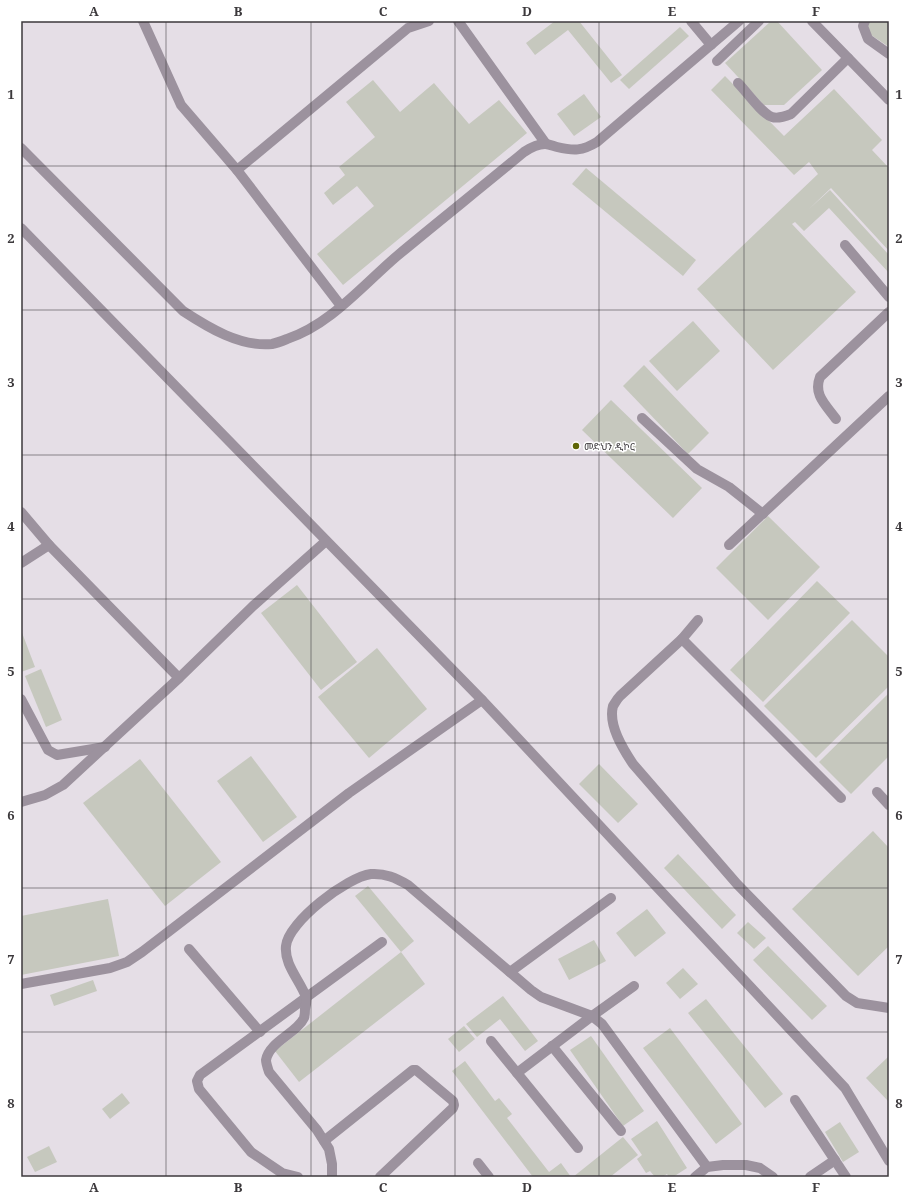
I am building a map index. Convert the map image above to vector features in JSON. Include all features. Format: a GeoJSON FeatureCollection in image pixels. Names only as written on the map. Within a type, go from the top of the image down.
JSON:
{"type":"FeatureCollection","features":[{"type":"Feature","properties":{"kind":"street"},"geometry":{"type":"LineString","coordinates":[[143,21],[181,105],[237,170],[341,306]]}},
{"type":"Feature","properties":{"kind":"street"},"geometry":{"type":"LineString","coordinates":[[237,170],[408,28],[429,21]]}},
{"type":"Feature","properties":{"kind":"street"},"geometry":{"type":"LineString","coordinates":[[458,21],[546,144]]}},
{"type":"Feature","properties":{"kind":"street"},"geometry":{"type":"LineString","coordinates":[[691,21],[711,45]]}},
{"type":"Feature","properties":{"kind":"street"},"geometry":{"type":"LineString","coordinates":[[21,148],[183,310],[203,324],[227,336],[251,344],[273,344],[295,337],[322,322],[396,258],[524,152],[536,146],[546,144],[572,150],[580,150],[593,144],[739,21]]}},
{"type":"Feature","properties":{"kind":"street"},"geometry":{"type":"LineString","coordinates":[[717,61],[759,21]]}},
{"type":"Feature","properties":{"kind":"street"},"geometry":{"type":"LineString","coordinates":[[812,21],[889,100]]}},
{"type":"Feature","properties":{"kind":"street"},"geometry":{"type":"LineString","coordinates":[[865,21],[863,26],[868,39],[889,54]]}},
{"type":"Feature","properties":{"kind":"street"},"geometry":{"type":"LineString","coordinates":[[738,83],[761,109],[772,117],[782,117],[791,114],[848,58]]}},
{"type":"Feature","properties":{"kind":"street"},"geometry":{"type":"LineString","coordinates":[[21,228],[482,700],[845,1088],[889,1161]]}},
{"type":"Feature","properties":{"kind":"street"},"geometry":{"type":"LineString","coordinates":[[845,245],[889,297]]}},
{"type":"Feature","properties":{"kind":"street"},"geometry":{"type":"LineString","coordinates":[[836,419],[818,394],[817,385],[820,377],[889,312]]}},
{"type":"Feature","properties":{"kind":"street"},"geometry":{"type":"LineString","coordinates":[[729,545],[889,396]]}},
{"type":"Feature","properties":{"kind":"street"},"geometry":{"type":"LineString","coordinates":[[642,418],[697,469],[729,487],[763,514]]}},
{"type":"Feature","properties":{"kind":"street"},"geometry":{"type":"LineString","coordinates":[[21,512],[49,545],[179,678]]}},
{"type":"Feature","properties":{"kind":"street"},"geometry":{"type":"LineString","coordinates":[[21,802],[45,795],[63,784],[105,747],[253,606],[326,540]]}},
{"type":"Feature","properties":{"kind":"street"},"geometry":{"type":"LineString","coordinates":[[21,563],[49,545]]}},
{"type":"Feature","properties":{"kind":"street"},"geometry":{"type":"LineString","coordinates":[[698,620],[682,639],[620,696],[614,705],[612,714],[615,730],[622,747],[633,764],[737,884],[846,996],[857,1003],[889,1008]]}},
{"type":"Feature","properties":{"kind":"street"},"geometry":{"type":"LineString","coordinates":[[682,639],[841,798]]}},
{"type":"Feature","properties":{"kind":"street"},"geometry":{"type":"LineString","coordinates":[[21,699],[48,750],[58,755],[105,747]]}},
{"type":"Feature","properties":{"kind":"street"},"geometry":{"type":"LineString","coordinates":[[21,984],[110,968],[127,962],[349,793],[482,700]]}},
{"type":"Feature","properties":{"kind":"street"},"geometry":{"type":"LineString","coordinates":[[877,792],[889,805]]}},
{"type":"Feature","properties":{"kind":"street"},"geometry":{"type":"LineString","coordinates":[[332,1177],[332,1164],[329,1149],[317,1130],[269,1072],[266,1061],[271,1051],[298,1026],[305,1017],[306,998],[286,958],[288,936],[295,926],[320,901],[352,881],[368,874],[382,874],[396,878],[408,885],[531,990],[541,997],[592,1016],[602,1024],[707,1167]]}},
{"type":"Feature","properties":{"kind":"street"},"geometry":{"type":"LineString","coordinates":[[510,972],[611,898]]}},
{"type":"Feature","properties":{"kind":"street"},"geometry":{"type":"LineString","coordinates":[[298,1177],[282,1173],[251,1152],[199,1089],[197,1081],[200,1075],[382,942]]}},
{"type":"Feature","properties":{"kind":"street"},"geometry":{"type":"LineString","coordinates":[[189,949],[260,1032]]}},
{"type":"Feature","properties":{"kind":"street"},"geometry":{"type":"LineString","coordinates":[[517,1073],[634,986]]}},
{"type":"Feature","properties":{"kind":"street"},"geometry":{"type":"LineString","coordinates":[[491,1041],[578,1148]]}},
{"type":"Feature","properties":{"kind":"street"},"geometry":{"type":"LineString","coordinates":[[552,1046],[621,1131]]}},
{"type":"Feature","properties":{"kind":"street"},"geometry":{"type":"LineString","coordinates":[[324,1141],[413,1070],[416,1070],[454,1100],[453,1108],[380,1177]]}},
{"type":"Feature","properties":{"kind":"street"},"geometry":{"type":"LineString","coordinates":[[795,1100],[846,1177]]}},
{"type":"Feature","properties":{"kind":"street"},"geometry":{"type":"LineString","coordinates":[[810,1177],[835,1160]]}},
{"type":"Feature","properties":{"kind":"street"},"geometry":{"type":"LineString","coordinates":[[478,1163],[489,1177]]}},
{"type":"Feature","properties":{"kind":"street"},"geometry":{"type":"LineString","coordinates":[[698,1176],[707,1167],[746,1165],[760,1168],[773,1177]]}},
{"type":"Feature","properties":{"kind":"building"},"geometry":{"type":"Polygon","coordinates":[[[555,21],[579,21],[622,75],[611,83],[568,30],[535,55],[526,43],[555,21]]]}},
{"type":"Feature","properties":{"kind":"building"},"geometry":{"type":"Polygon","coordinates":[[[771,21],[777,21],[822,70],[784,105],[764,105],[725,63],[771,21]]]}},
{"type":"Feature","properties":{"kind":"building"},"geometry":{"type":"Polygon","coordinates":[[[868,21],[889,21],[889,47],[868,33],[868,21]]]}},
{"type":"Feature","properties":{"kind":"building"},"geometry":{"type":"Polygon","coordinates":[[[680,27],[689,36],[629,89],[620,80],[680,27]]]}},
{"type":"Feature","properties":{"kind":"building"},"geometry":{"type":"Polygon","coordinates":[[[725,76],[784,136],[834,89],[882,140],[872,150],[889,168],[889,251],[831,188],[809,209],[830,190],[889,255],[889,273],[829,208],[804,231],[795,222],[792,224],[856,292],[773,370],[697,289],[818,174],[809,162],[794,175],[711,90],[725,76]]]}},
{"type":"Feature","properties":{"kind":"building"},"geometry":{"type":"Polygon","coordinates":[[[373,80],[400,112],[434,83],[469,124],[499,100],[527,133],[343,285],[317,254],[374,206],[357,186],[333,205],[324,193],[345,175],[339,167],[375,137],[346,102],[373,80]]]}},
{"type":"Feature","properties":{"kind":"building"},"geometry":{"type":"Polygon","coordinates":[[[584,94],[601,117],[574,136],[557,114],[584,94]]]}},
{"type":"Feature","properties":{"kind":"building"},"geometry":{"type":"Polygon","coordinates":[[[586,168],[696,260],[683,276],[572,184],[586,168]]]}},
{"type":"Feature","properties":{"kind":"building"},"geometry":{"type":"Polygon","coordinates":[[[693,321],[720,351],[677,391],[649,361],[693,321]]]}},
{"type":"Feature","properties":{"kind":"building"},"geometry":{"type":"Polygon","coordinates":[[[644,365],[709,433],[688,454],[623,386],[644,365]]]}},
{"type":"Feature","properties":{"kind":"building"},"geometry":{"type":"Polygon","coordinates":[[[611,400],[702,488],[673,518],[582,430],[611,400]]]}},
{"type":"Feature","properties":{"kind":"building"},"geometry":{"type":"Polygon","coordinates":[[[768,516],[820,567],[768,620],[716,568],[768,516]]]}},
{"type":"Feature","properties":{"kind":"building"},"geometry":{"type":"Polygon","coordinates":[[[817,581],[850,613],[763,702],[730,670],[817,581]]]}},
{"type":"Feature","properties":{"kind":"building"},"geometry":{"type":"Polygon","coordinates":[[[297,585],[357,662],[321,690],[261,613],[297,585]]]}},
{"type":"Feature","properties":{"kind":"building"},"geometry":{"type":"Polygon","coordinates":[[[852,620],[889,657],[889,686],[816,758],[764,706],[852,620]]]}},
{"type":"Feature","properties":{"kind":"building"},"geometry":{"type":"Polygon","coordinates":[[[21,630],[35,667],[21,672],[21,630]]]}},
{"type":"Feature","properties":{"kind":"building"},"geometry":{"type":"Polygon","coordinates":[[[377,648],[427,709],[369,758],[318,697],[377,648]]]}},
{"type":"Feature","properties":{"kind":"building"},"geometry":{"type":"Polygon","coordinates":[[[41,669],[62,720],[46,727],[25,676],[41,669]]]}},
{"type":"Feature","properties":{"kind":"building"},"geometry":{"type":"Polygon","coordinates":[[[889,693],[889,756],[851,794],[819,762],[889,693]]]}},
{"type":"Feature","properties":{"kind":"building"},"geometry":{"type":"Polygon","coordinates":[[[251,756],[297,817],[263,842],[217,781],[251,756]]]}},
{"type":"Feature","properties":{"kind":"building"},"geometry":{"type":"Polygon","coordinates":[[[140,759],[221,862],[165,906],[83,803],[140,759]]]}},
{"type":"Feature","properties":{"kind":"building"},"geometry":{"type":"Polygon","coordinates":[[[599,764],[638,804],[618,823],[579,784],[599,764]]]}},
{"type":"Feature","properties":{"kind":"building"},"geometry":{"type":"Polygon","coordinates":[[[873,831],[889,848],[889,946],[858,976],[792,909],[873,831]]]}},
{"type":"Feature","properties":{"kind":"building"},"geometry":{"type":"Polygon","coordinates":[[[678,854],[736,915],[722,929],[664,868],[678,854]]]}},
{"type":"Feature","properties":{"kind":"building"},"geometry":{"type":"Polygon","coordinates":[[[368,886],[414,941],[401,952],[355,896],[368,886]]]}},
{"type":"Feature","properties":{"kind":"building"},"geometry":{"type":"Polygon","coordinates":[[[108,899],[119,956],[21,975],[21,916],[108,899]]]}},
{"type":"Feature","properties":{"kind":"building"},"geometry":{"type":"Polygon","coordinates":[[[647,909],[666,933],[635,957],[616,933],[647,909]]]}},
{"type":"Feature","properties":{"kind":"building"},"geometry":{"type":"Polygon","coordinates":[[[748,922],[766,938],[754,949],[737,933],[748,922]]]}},
{"type":"Feature","properties":{"kind":"building"},"geometry":{"type":"Polygon","coordinates":[[[594,940],[606,961],[569,980],[558,959],[594,940]]]}},
{"type":"Feature","properties":{"kind":"building"},"geometry":{"type":"Polygon","coordinates":[[[768,946],[827,1006],[812,1020],[753,960],[768,946]]]}},
{"type":"Feature","properties":{"kind":"building"},"geometry":{"type":"Polygon","coordinates":[[[401,952],[425,984],[299,1082],[275,1051],[401,952]]]}},
{"type":"Feature","properties":{"kind":"building"},"geometry":{"type":"Polygon","coordinates":[[[683,968],[698,984],[680,999],[666,983],[683,968]]]}},
{"type":"Feature","properties":{"kind":"building"},"geometry":{"type":"Polygon","coordinates":[[[93,980],[97,991],[54,1006],[50,995],[93,980]]]}},
{"type":"Feature","properties":{"kind":"building"},"geometry":{"type":"Polygon","coordinates":[[[503,996],[538,1041],[525,1051],[500,1019],[477,1037],[466,1024],[503,996]]]}},
{"type":"Feature","properties":{"kind":"building"},"geometry":{"type":"Polygon","coordinates":[[[706,999],[783,1094],[765,1108],[688,1013],[706,999]]]}},
{"type":"Feature","properties":{"kind":"building"},"geometry":{"type":"Polygon","coordinates":[[[464,1026],[475,1039],[459,1052],[448,1039],[464,1026]]]}},
{"type":"Feature","properties":{"kind":"building"},"geometry":{"type":"Polygon","coordinates":[[[670,1028],[742,1124],[716,1144],[643,1048],[670,1028]]]}},
{"type":"Feature","properties":{"kind":"building"},"geometry":{"type":"Polygon","coordinates":[[[591,1036],[644,1111],[623,1126],[570,1050],[591,1036]]]}},
{"type":"Feature","properties":{"kind":"building"},"geometry":{"type":"Polygon","coordinates":[[[888,1057],[889,1058],[889,1102],[866,1078],[888,1057]]]}},
{"type":"Feature","properties":{"kind":"building"},"geometry":{"type":"Polygon","coordinates":[[[465,1061],[495,1101],[499,1098],[512,1114],[507,1118],[549,1172],[561,1163],[571,1177],[533,1177],[452,1071],[465,1061]]]}},
{"type":"Feature","properties":{"kind":"building"},"geometry":{"type":"Polygon","coordinates":[[[122,1093],[130,1103],[110,1119],[102,1109],[122,1093]]]}},
{"type":"Feature","properties":{"kind":"building"},"geometry":{"type":"Polygon","coordinates":[[[657,1121],[687,1168],[673,1177],[669,1177],[667,1174],[662,1177],[655,1177],[650,1171],[646,1173],[637,1159],[642,1155],[631,1139],[657,1121]]]}},
{"type":"Feature","properties":{"kind":"building"},"geometry":{"type":"Polygon","coordinates":[[[840,1122],[859,1152],[843,1162],[825,1132],[840,1122]]]}},
{"type":"Feature","properties":{"kind":"building"},"geometry":{"type":"Polygon","coordinates":[[[623,1137],[638,1155],[610,1177],[573,1177],[623,1137]]]}},
{"type":"Feature","properties":{"kind":"building"},"geometry":{"type":"Polygon","coordinates":[[[49,1146],[57,1162],[35,1172],[27,1157],[49,1146]]]}},
{"type":"Feature","properties":{"kind":"place","name":"መድህን ዲኮር"},"geometry":{"type":"Point","coordinates":[576,446]}}]}
